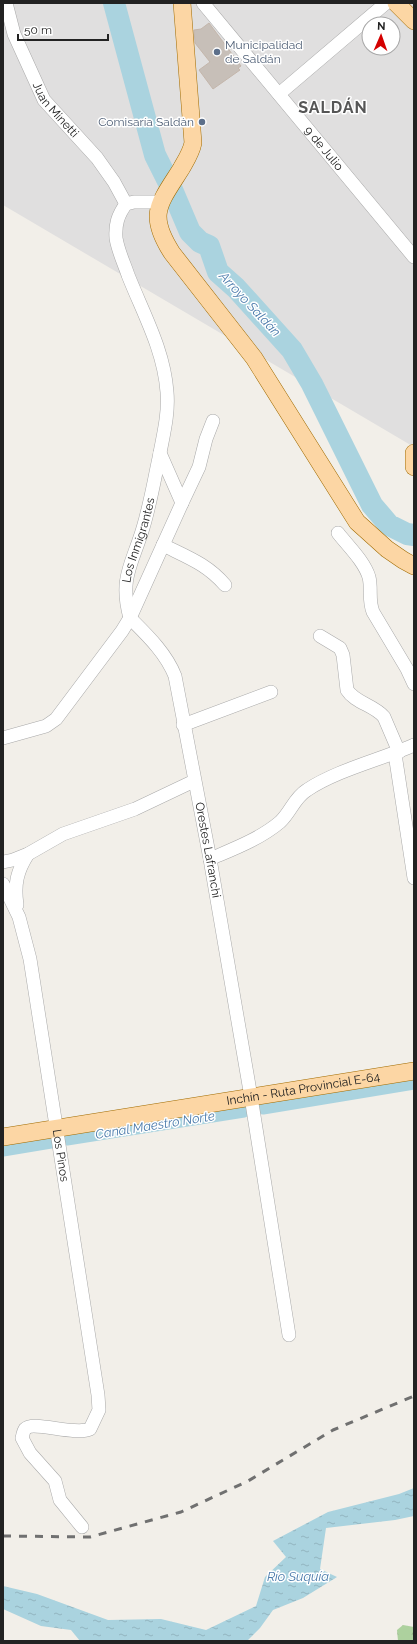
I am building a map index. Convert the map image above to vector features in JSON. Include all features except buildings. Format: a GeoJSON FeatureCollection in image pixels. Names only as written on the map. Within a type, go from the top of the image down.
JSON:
{"type":"FeatureCollection","features":[{"type":"Feature","properties":{"kind":"main road"},"geometry":{"type":"LineString","coordinates":[[182,3],[194,137],[192,150],[160,202],[157,219],[164,241],[254,358],[357,522],[376,541],[414,566]]}},
{"type":"Feature","properties":{"kind":"main road"},"geometry":{"type":"LineString","coordinates":[[396,3],[414,21]]}},
{"type":"Feature","properties":{"kind":"main road"},"geometry":{"type":"LineString","coordinates":[[414,453],[414,467]]}},
{"type":"Feature","properties":{"kind":"main road","name":"Inchín - Ruta Provincial E-64"},"geometry":{"type":"LineString","coordinates":[[3,1137],[414,1071]]}},
{"type":"Feature","properties":{"kind":"street","name":"9 de Julio"},"geometry":{"type":"LineString","coordinates":[[203,3],[414,257]]}},
{"type":"Feature","properties":{"kind":"street"},"geometry":{"type":"LineString","coordinates":[[279,94],[386,3]]}},
{"type":"Feature","properties":{"kind":"street","name":"Juan Minetti"},"geometry":{"type":"LineString","coordinates":[[5,8],[14,34],[44,100],[98,158],[126,204]]}},
{"type":"Feature","properties":{"kind":"street"},"geometry":{"type":"LineString","coordinates":[[126,204],[134,202],[160,202]]}},
{"type":"Feature","properties":{"kind":"street","name":"Los Inmigrantes"},"geometry":{"type":"LineString","coordinates":[[126,204],[118,216],[116,237],[120,254],[153,335],[165,375],[168,408],[150,505],[127,576],[126,602],[130,618]]}},
{"type":"Feature","properties":{"kind":"street"},"geometry":{"type":"LineString","coordinates":[[3,738],[46,726],[56,719],[122,631],[144,590],[198,467],[206,439],[214,421]]}},
{"type":"Feature","properties":{"kind":"street"},"geometry":{"type":"LineString","coordinates":[[160,453],[182,503]]}},
{"type":"Feature","properties":{"kind":"street"},"geometry":{"type":"LineString","coordinates":[[338,533],[365,567],[369,578],[370,603],[373,612],[407,669],[414,684]]}},
{"type":"Feature","properties":{"kind":"street"},"geometry":{"type":"LineString","coordinates":[[163,545],[206,567],[225,585]]}},
{"type":"Feature","properties":{"kind":"street","name":"Orestes Lafranchi"},"geometry":{"type":"LineString","coordinates":[[130,618],[146,634],[172,669],[210,859],[251,1097],[289,1335]]}},
{"type":"Feature","properties":{"kind":"street"},"geometry":{"type":"LineString","coordinates":[[320,636],[340,648],[343,655],[347,690],[353,697],[380,712],[384,717],[397,753],[414,878]]}},
{"type":"Feature","properties":{"kind":"street"},"geometry":{"type":"LineString","coordinates":[[184,725],[271,692]]}},
{"type":"Feature","properties":{"kind":"street"},"geometry":{"type":"LineString","coordinates":[[210,859],[248,842],[279,823],[286,816],[298,797],[315,785],[414,745]]}},
{"type":"Feature","properties":{"kind":"street"},"geometry":{"type":"LineString","coordinates":[[3,862],[28,854],[63,834],[135,809],[194,781]]}},
{"type":"Feature","properties":{"kind":"street","name":"Los Pinos"},"geometry":{"type":"LineString","coordinates":[[28,854],[20,867],[16,882],[15,894],[19,917],[30,959],[58,1128],[98,1394],[99,1410],[90,1429],[83,1432],[29,1426],[25,1429],[22,1438],[30,1453],[55,1480],[60,1500],[82,1527]]}},
{"type":"Feature","properties":{"kind":"street","name":"Los Pinos"},"geometry":{"type":"LineString","coordinates":[[3,884],[19,917]]}},
{"type":"Feature","properties":{"kind":"shaded area"},"geometry":{"type":"Polygon","coordinates":[[[3,3],[414,3],[414,447],[3,205],[3,3]]]}},
{"type":"Feature","properties":{"kind":"green space"},"geometry":{"type":"Polygon","coordinates":[[[403,1625],[414,1627],[414,1641],[398,1641],[397,1630],[403,1625]]]}},
{"type":"Feature","properties":{"kind":"water","name":"Río Suquía"},"geometry":{"type":"Polygon","coordinates":[[[414,1488],[414,1516],[395,1520],[326,1528],[320,1569],[337,1577],[303,1598],[273,1610],[260,1628],[247,1641],[80,1641],[71,1630],[41,1626],[3,1609],[3,1586],[37,1594],[108,1620],[161,1619],[206,1630],[256,1606],[265,1577],[286,1557],[273,1541],[328,1512],[399,1494],[414,1488]]]}},
{"type":"Feature","properties":{"kind":"waterway","name":"Arroyo Saldán"},"geometry":{"type":"LineString","coordinates":[[114,3],[155,155],[170,185],[190,232],[200,242],[209,246],[218,272],[236,288],[292,350],[312,384],[372,505],[389,525],[407,534],[414,535]]}},
{"type":"Feature","properties":{"kind":"waterway","name":"Canal Maestro Norte"},"geometry":{"type":"LineString","coordinates":[[263,1108],[414,1083]]}},
{"type":"Feature","properties":{"kind":"waterway","name":"Canal Maestro Norte"},"geometry":{"type":"LineString","coordinates":[[67,1139],[244,1111]]}},
{"type":"Feature","properties":{"kind":"waterway","name":"Canal Maestro Norte"},"geometry":{"type":"LineString","coordinates":[[3,1150],[51,1142]]}},
{"type":"Feature","properties":{"kind":"railway"},"geometry":{"type":"LineString","coordinates":[[3,1536],[90,1537],[181,1512],[248,1481],[333,1430],[414,1396]]}},
{"type":"Feature","properties":{"kind":"place","name":"Municipalidad de Saldán"},"geometry":{"type":"Point","coordinates":[217,52]}},
{"type":"Feature","properties":{"kind":"place","name":"Comisaría Saldàn"},"geometry":{"type":"Point","coordinates":[202,122]}},
{"type":"Feature","properties":{"kind":"district","name":"SALDÁN"},"geometry":{"type":"Point","coordinates":[333,107]}}]}
